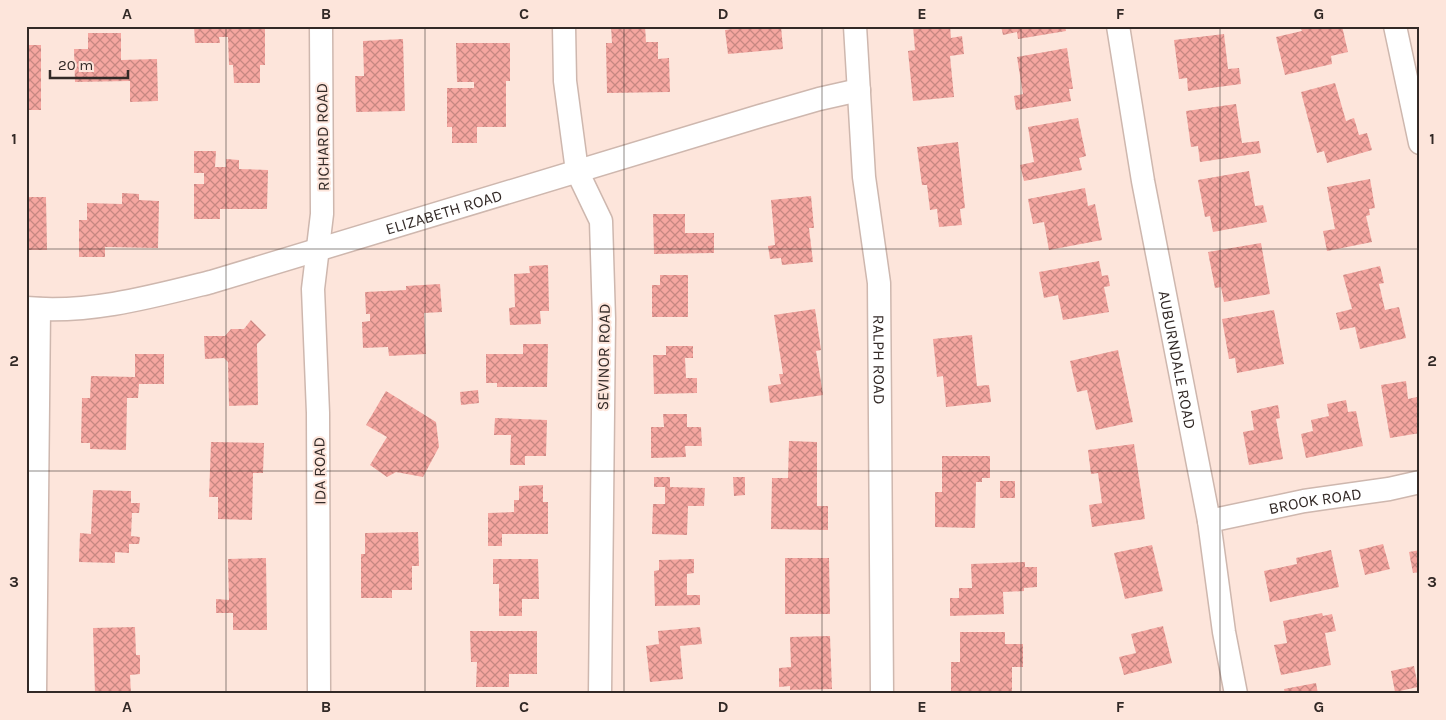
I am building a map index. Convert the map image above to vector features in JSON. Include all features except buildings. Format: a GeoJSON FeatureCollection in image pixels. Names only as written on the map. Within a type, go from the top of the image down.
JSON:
{"type":"FeatureCollection","features":[{"type":"Feature","properties":{"kind":"street","name":"RICHARD ROAD"},"geometry":{"type":"LineString","coordinates":[[318,248],[322,214],[321,26]]}},
{"type":"Feature","properties":{"kind":"street","name":"SEVINOR ROAD"},"geometry":{"type":"LineString","coordinates":[[564,26],[566,81],[577,171],[601,221],[604,318],[600,694]]}},
{"type":"Feature","properties":{"kind":"street","name":"RALPH ROAD"},"geometry":{"type":"LineString","coordinates":[[855,26],[864,178],[879,283],[882,694]]}},
{"type":"Feature","properties":{"kind":"street","name":"AUBURNDALE ROAD"},"geometry":{"type":"LineString","coordinates":[[1118,26],[1145,190],[1209,521],[1224,632],[1236,694]]}},
{"type":"Feature","properties":{"kind":"street"},"geometry":{"type":"LineString","coordinates":[[1395,26],[1420,143]]}},
{"type":"Feature","properties":{"kind":"street","name":"ELIZABETH ROAD"},"geometry":{"type":"LineString","coordinates":[[33,308],[92,307],[149,298],[211,282],[318,248],[819,99],[858,90]]}},
{"type":"Feature","properties":{"kind":"street","name":"IDA ROAD"},"geometry":{"type":"LineString","coordinates":[[318,248],[313,289],[318,413],[319,694]]}},
{"type":"Feature","properties":{"kind":"street"},"geometry":{"type":"LineString","coordinates":[[33,308],[36,398],[35,694]]}},
{"type":"Feature","properties":{"kind":"street","name":"BROOK ROAD"},"geometry":{"type":"LineString","coordinates":[[1209,521],[1304,501],[1389,489],[1420,482]]}}]}
